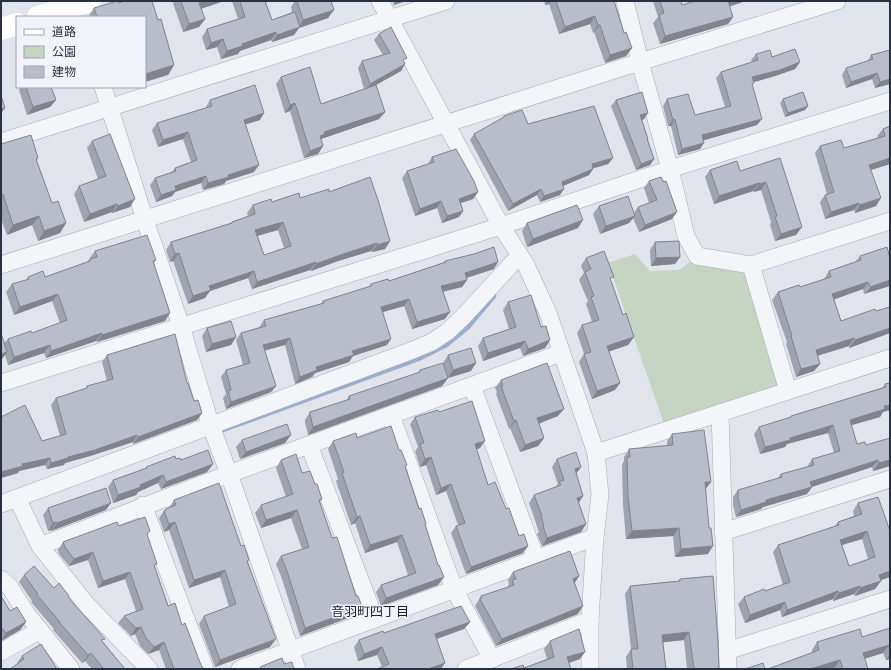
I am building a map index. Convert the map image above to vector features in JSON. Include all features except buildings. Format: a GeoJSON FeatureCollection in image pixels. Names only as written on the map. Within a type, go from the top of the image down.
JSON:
{"type":"FeatureCollection","features":[{"type":"Feature","properties":{"kind":"street"},"geometry":{"type":"LineString","coordinates":[[380,1],[501,226],[526,265],[548,313],[596,453],[600,495],[595,537],[590,620],[590,669]]}},
{"type":"Feature","properties":{"kind":"street"},"geometry":{"type":"LineString","coordinates":[[1,142],[446,1]]}},
{"type":"Feature","properties":{"kind":"street"},"geometry":{"type":"LineString","coordinates":[[625,1],[640,62],[670,169],[686,236],[697,256],[751,265],[890,221]]}},
{"type":"Feature","properties":{"kind":"street"},"geometry":{"type":"LineString","coordinates":[[1,265],[837,1]]}},
{"type":"Feature","properties":{"kind":"street"},"geometry":{"type":"LineString","coordinates":[[42,16],[81,6]]}},
{"type":"Feature","properties":{"kind":"street"},"geometry":{"type":"LineString","coordinates":[[1,29],[16,24]]}},
{"type":"Feature","properties":{"kind":"street"},"geometry":{"type":"LineString","coordinates":[[103,88],[145,220],[181,326],[211,426],[297,669]]}},
{"type":"Feature","properties":{"kind":"street"},"geometry":{"type":"LineString","coordinates":[[1,383],[501,226],[670,169],[890,100]]}},
{"type":"Feature","properties":{"kind":"street"},"geometry":{"type":"LineString","coordinates":[[1,504],[432,342],[447,332],[463,317],[520,256]]}},
{"type":"Feature","properties":{"kind":"street"},"geometry":{"type":"LineString","coordinates":[[751,265],[788,391]]}},
{"type":"Feature","properties":{"kind":"street"},"geometry":{"type":"LineString","coordinates":[[40,546],[229,474],[561,353]]}},
{"type":"Feature","properties":{"kind":"street"},"geometry":{"type":"LineString","coordinates":[[596,453],[890,358]]}},
{"type":"Feature","properties":{"kind":"street"},"geometry":{"type":"LineString","coordinates":[[472,386],[536,559]]}},
{"type":"Feature","properties":{"kind":"street"},"geometry":{"type":"LineString","coordinates":[[720,413],[728,669]]}},
{"type":"Feature","properties":{"kind":"street"},"geometry":{"type":"LineString","coordinates":[[391,415],[454,589],[492,659]]}},
{"type":"Feature","properties":{"kind":"street"},"geometry":{"type":"LineString","coordinates":[[309,445],[375,619]]}},
{"type":"Feature","properties":{"kind":"street"},"geometry":{"type":"LineString","coordinates":[[723,532],[890,479]]}},
{"type":"Feature","properties":{"kind":"street"},"geometry":{"type":"LineString","coordinates":[[18,498],[40,546],[86,604],[149,669]]}},
{"type":"Feature","properties":{"kind":"street"},"geometry":{"type":"LineString","coordinates":[[143,506],[205,669]]}},
{"type":"Feature","properties":{"kind":"street"},"geometry":{"type":"LineString","coordinates":[[240,669],[595,537]]}},
{"type":"Feature","properties":{"kind":"street"},"geometry":{"type":"LineString","coordinates":[[1,579],[9,586],[26,613],[71,669]]}},
{"type":"Feature","properties":{"kind":"street"},"geometry":{"type":"LineString","coordinates":[[727,651],[890,599]]}},
{"type":"Feature","properties":{"kind":"street"},"geometry":{"type":"LineString","coordinates":[[466,669],[590,620]]}},
{"type":"Feature","properties":{"kind":"street"},"geometry":{"type":"LineString","coordinates":[[1,652],[40,630]]}},
{"type":"Feature","properties":{"kind":"green space"},"geometry":{"type":"Polygon","coordinates":[[[635,254],[650,271],[679,270],[690,262],[744,269],[778,388],[664,424],[608,263],[635,254]]]}},
{"type":"Feature","properties":{"kind":"waterway"},"geometry":{"type":"LineString","coordinates":[[217,432],[418,359],[446,345],[468,327],[494,296]]}},
{"type":"Feature","properties":{"kind":"district","name":"音羽町四丁目"},"geometry":{"type":"Point","coordinates":[370,611]}}]}
